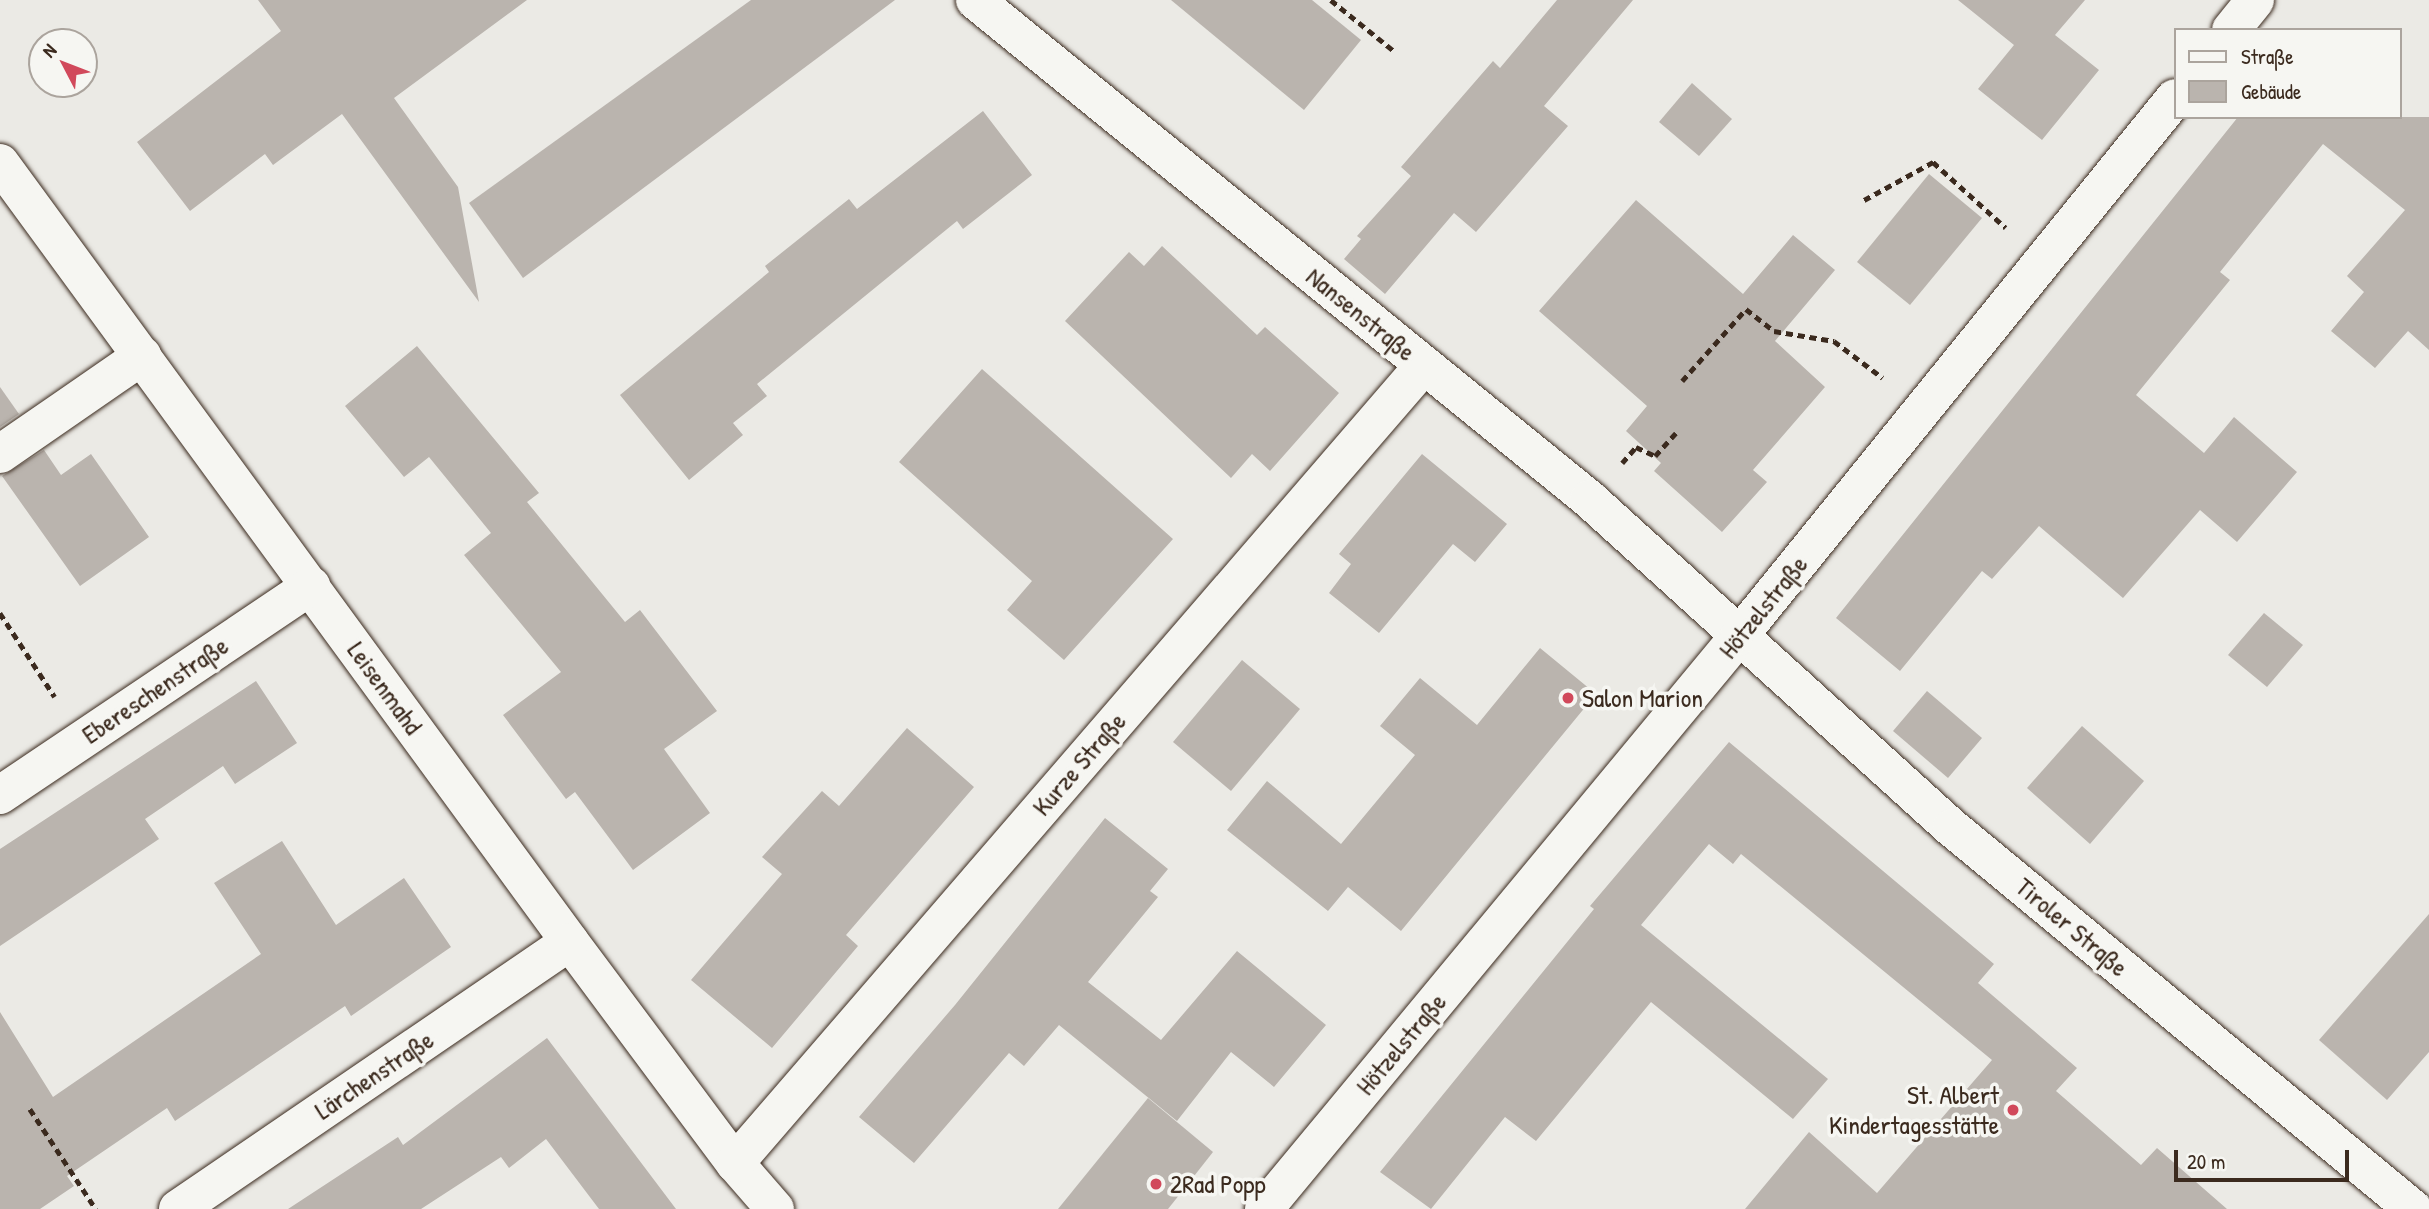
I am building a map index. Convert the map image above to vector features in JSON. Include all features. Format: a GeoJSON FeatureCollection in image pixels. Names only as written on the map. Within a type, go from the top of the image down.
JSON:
{"type":"FeatureCollection","features":[{"type":"Feature","properties":{"kind":"street","name":"Nansenstraße"},"geometry":{"type":"LineString","coordinates":[[975,0],[1589,499],[1714,607],[1740,636]]}},
{"type":"Feature","properties":{"kind":"street"},"geometry":{"type":"LineString","coordinates":[[2233,28],[2255,0]]}},
{"type":"Feature","properties":{"kind":"street","name":"Hötzelstraße"},"geometry":{"type":"LineString","coordinates":[[1264,1209],[1740,636],[2174,99]]}},
{"type":"Feature","properties":{"kind":"street","name":"Leisenmahd"},"geometry":{"type":"LineString","coordinates":[[0,163],[570,942],[735,1163],[775,1209]]}},
{"type":"Feature","properties":{"kind":"street"},"geometry":{"type":"LineString","coordinates":[[0,454],[142,356]]}},
{"type":"Feature","properties":{"kind":"street","name":"Kurze Straße"},"geometry":{"type":"LineString","coordinates":[[735,1163],[1424,365]]}},
{"type":"Feature","properties":{"kind":"street","name":"Ebereschenstraße"},"geometry":{"type":"LineString","coordinates":[[0,795],[311,586]]}},
{"type":"Feature","properties":{"kind":"street","name":"Tiroler Straße"},"geometry":{"type":"LineString","coordinates":[[1740,636],[1952,828],[2413,1209]]}},
{"type":"Feature","properties":{"kind":"street","name":"Lärchenstraße"},"geometry":{"type":"LineString","coordinates":[[178,1209],[570,942]]}},
{"type":"Feature","properties":{"kind":"path"},"geometry":{"type":"LineString","coordinates":[[1331,0],[1394,51]]}},
{"type":"Feature","properties":{"kind":"path"},"geometry":{"type":"LineString","coordinates":[[1864,200],[1933,162],[2043,261]]}},
{"type":"Feature","properties":{"kind":"path"},"geometry":{"type":"LineString","coordinates":[[1682,381],[1746,309],[1774,331],[1834,341],[1924,409]]}},
{"type":"Feature","properties":{"kind":"path"},"geometry":{"type":"LineString","coordinates":[[1589,499],[1636,447],[1655,456],[1676,433]]}},
{"type":"Feature","properties":{"kind":"path"},"geometry":{"type":"LineString","coordinates":[[0,613],[82,740]]}},
{"type":"Feature","properties":{"kind":"path"},"geometry":{"type":"LineString","coordinates":[[30,1109],[96,1209]]}},
{"type":"Feature","properties":{"kind":"building"},"geometry":{"type":"Polygon","coordinates":[[[258,0],[527,0],[394,98],[458,187],[479,302],[342,114],[273,165],[265,154],[190,211],[137,142],[281,31],[258,0]]]}},
{"type":"Feature","properties":{"kind":"building"},"geometry":{"type":"Polygon","coordinates":[[[751,0],[895,0],[523,278],[469,203],[751,0]]]}},
{"type":"Feature","properties":{"kind":"building"},"geometry":{"type":"Polygon","coordinates":[[[1171,0],[1312,0],[1361,40],[1304,110],[1171,0]]]}},
{"type":"Feature","properties":{"kind":"building"},"geometry":{"type":"Polygon","coordinates":[[[1557,0],[1633,0],[1544,106],[1568,126],[1476,232],[1454,213],[1385,294],[1344,259],[1361,239],[1357,236],[1411,176],[1401,167],[1493,61],[1500,68],[1557,0]]]}},
{"type":"Feature","properties":{"kind":"building"},"geometry":{"type":"Polygon","coordinates":[[[1958,0],[2085,0],[2055,35],[2099,70],[2042,140],[1978,89],[2014,45],[1958,0]]]}},
{"type":"Feature","properties":{"kind":"building"},"geometry":{"type":"Polygon","coordinates":[[[1692,83],[1732,119],[1699,156],[1659,122],[1692,83]]]}},
{"type":"Feature","properties":{"kind":"building"},"geometry":{"type":"Polygon","coordinates":[[[983,111],[1032,175],[963,229],[957,221],[757,384],[767,396],[733,423],[743,435],[689,480],[620,395],[769,272],[765,266],[849,199],[857,209],[983,111]]]}},
{"type":"Feature","properties":{"kind":"building"},"geometry":{"type":"Polygon","coordinates":[[[2429,117],[2429,350],[2408,331],[2375,368],[2331,331],[2364,292],[2347,276],[2405,210],[2323,144],[2220,272],[2230,280],[2136,395],[2204,453],[2234,417],[2297,472],[2237,542],[2200,510],[2123,598],[2039,526],[1992,579],[1982,571],[1900,671],[1836,618],[2236,119],[2429,117]]]}},
{"type":"Feature","properties":{"kind":"building"},"geometry":{"type":"Polygon","coordinates":[[[1929,174],[1982,218],[1910,305],[1857,262],[1929,174]]]}},
{"type":"Feature","properties":{"kind":"building"},"geometry":{"type":"Polygon","coordinates":[[[1636,200],[1743,294],[1793,235],[1835,270],[1775,341],[1825,387],[1753,470],[1767,482],[1722,532],[1654,471],[1661,463],[1626,431],[1647,406],[1539,311],[1636,200]]]}},
{"type":"Feature","properties":{"kind":"building"},"geometry":{"type":"Polygon","coordinates":[[[1162,246],[1257,335],[1265,327],[1339,393],[1270,471],[1252,454],[1231,478],[1065,321],[1129,252],[1144,266],[1162,246]]]}},
{"type":"Feature","properties":{"kind":"building"},"geometry":{"type":"Polygon","coordinates":[[[417,346],[539,493],[527,502],[625,622],[640,610],[717,711],[664,749],[710,813],[633,870],[575,792],[566,799],[503,715],[561,672],[464,555],[491,533],[429,457],[404,477],[345,406],[417,346]]]}},
{"type":"Feature","properties":{"kind":"building"},"geometry":{"type":"Polygon","coordinates":[[[982,369],[1173,539],[1064,660],[1007,610],[1032,581],[899,462],[982,369]]]}},
{"type":"Feature","properties":{"kind":"building"},"geometry":{"type":"Polygon","coordinates":[[[0,387],[19,414],[0,427],[0,387]]]}},
{"type":"Feature","properties":{"kind":"building"},"geometry":{"type":"Polygon","coordinates":[[[44,450],[61,475],[91,454],[149,537],[80,586],[2,476],[44,450]]]}},
{"type":"Feature","properties":{"kind":"building"},"geometry":{"type":"Polygon","coordinates":[[[1422,454],[1507,524],[1475,562],[1453,544],[1379,633],[1329,593],[1351,564],[1339,554],[1422,454]]]}},
{"type":"Feature","properties":{"kind":"building"},"geometry":{"type":"Polygon","coordinates":[[[2264,613],[2303,645],[2267,687],[2228,655],[2264,613]]]}},
{"type":"Feature","properties":{"kind":"building"},"geometry":{"type":"Polygon","coordinates":[[[1540,648],[1596,694],[1401,931],[1348,887],[1328,911],[1227,830],[1267,781],[1341,844],[1415,755],[1380,726],[1420,678],[1477,725],[1540,648]]]}},
{"type":"Feature","properties":{"kind":"building"},"geometry":{"type":"Polygon","coordinates":[[[1242,660],[1300,709],[1231,791],[1173,742],[1242,660]]]}},
{"type":"Feature","properties":{"kind":"building"},"geometry":{"type":"Polygon","coordinates":[[[256,681],[297,743],[235,784],[223,766],[145,819],[159,839],[0,946],[0,849],[256,681]]]}},
{"type":"Feature","properties":{"kind":"building"},"geometry":{"type":"Polygon","coordinates":[[[1927,691],[1982,738],[1948,778],[1893,731],[1927,691]]]}},
{"type":"Feature","properties":{"kind":"building"},"geometry":{"type":"Polygon","coordinates":[[[2082,726],[2144,781],[2090,844],[2027,788],[2082,726]]]}},
{"type":"Feature","properties":{"kind":"building"},"geometry":{"type":"Polygon","coordinates":[[[907,728],[974,787],[846,935],[858,946],[772,1048],[691,980],[782,874],[762,857],[822,791],[839,806],[907,728]]]}},
{"type":"Feature","properties":{"kind":"building"},"geometry":{"type":"Polygon","coordinates":[[[1729,742],[1994,964],[1978,983],[2077,1068],[2056,1091],[2141,1165],[2157,1148],[2227,1209],[1745,1209],[1809,1132],[1877,1193],[1992,1060],[1741,854],[1733,864],[1709,844],[1641,925],[1828,1079],[1793,1119],[1651,1002],[1536,1141],[1505,1117],[1431,1209],[1380,1172],[1594,909],[1590,906],[1729,742]]]}},
{"type":"Feature","properties":{"kind":"building"},"geometry":{"type":"Polygon","coordinates":[[[1105,818],[1168,869],[1150,891],[1158,897],[1088,982],[1161,1040],[1237,951],[1326,1025],[1274,1087],[1231,1052],[1177,1121],[1059,1025],[1024,1066],[1009,1053],[914,1163],[859,1117],[955,1005],[1105,818]]]}},
{"type":"Feature","properties":{"kind":"building"},"geometry":{"type":"Polygon","coordinates":[[[282,841],[336,925],[404,878],[451,947],[351,1016],[345,1006],[175,1121],[167,1108],[67,1176],[74,1186],[40,1209],[0,1209],[0,1012],[53,1097],[261,954],[214,883],[282,841]]]}},
{"type":"Feature","properties":{"kind":"building"},"geometry":{"type":"Polygon","coordinates":[[[2429,914],[2429,1052],[2387,1100],[2319,1040],[2429,914]]]}},
{"type":"Feature","properties":{"kind":"building"},"geometry":{"type":"Polygon","coordinates":[[[547,1038],[676,1209],[599,1209],[546,1139],[509,1168],[501,1157],[421,1209],[288,1209],[398,1137],[403,1145],[547,1038]]]}},
{"type":"Feature","properties":{"kind":"building"},"geometry":{"type":"Polygon","coordinates":[[[1148,1098],[1213,1152],[1168,1209],[1058,1209],[1148,1098]]]}},
{"type":"Feature","properties":{"kind":"place","name":"Salon Marion"},"geometry":{"type":"Point","coordinates":[1568,698]}},
{"type":"Feature","properties":{"kind":"place","name":"St. Albert Kindertagesstätte"},"geometry":{"type":"Point","coordinates":[2013,1110]}},
{"type":"Feature","properties":{"kind":"place","name":"2Rad Popp"},"geometry":{"type":"Point","coordinates":[1156,1184]}}]}
